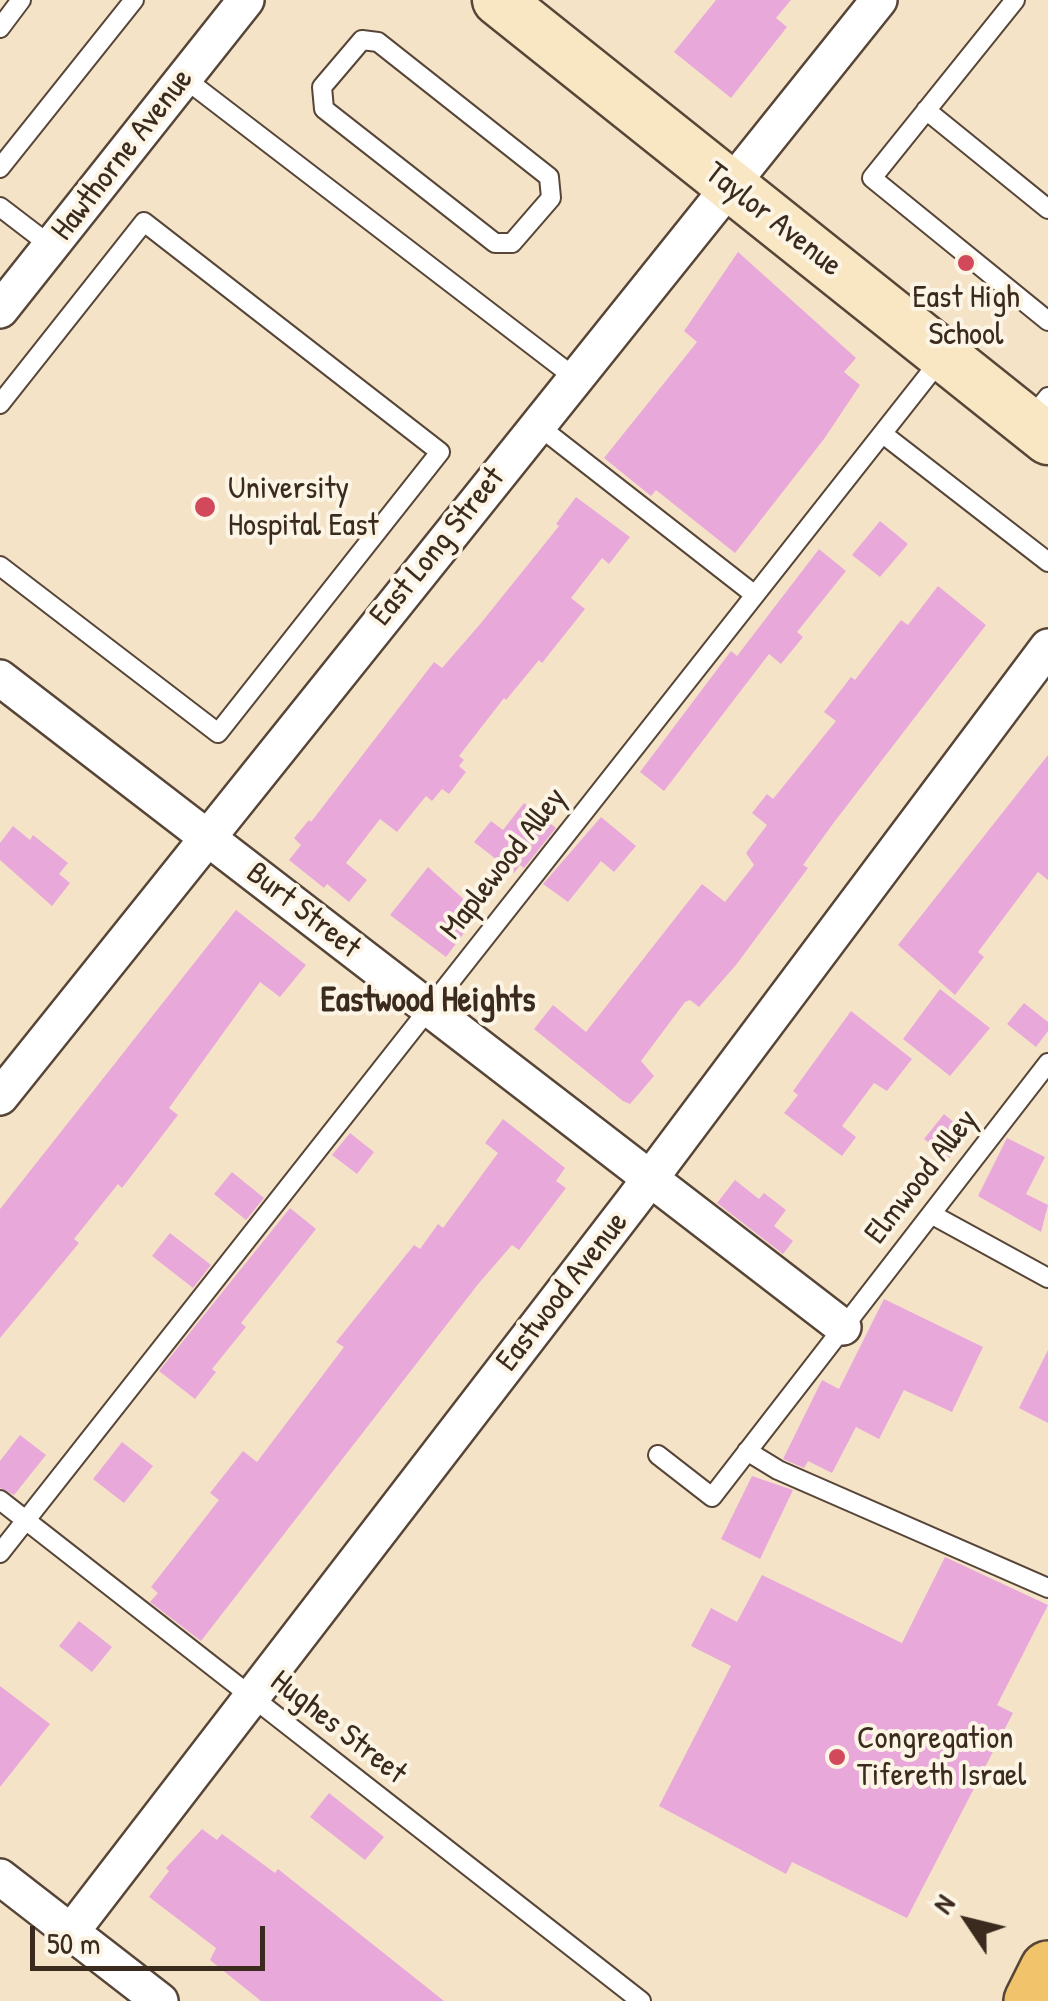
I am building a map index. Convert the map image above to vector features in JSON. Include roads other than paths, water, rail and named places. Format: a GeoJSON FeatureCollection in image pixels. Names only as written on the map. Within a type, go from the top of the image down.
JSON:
{"type":"FeatureCollection","features":[{"type":"Feature","properties":{"kind":"main road","name":"Taylor Avenue"},"geometry":{"type":"LineString","coordinates":[[516,5],[731,186],[944,354],[1041,419]]}},
{"type":"Feature","properties":{"kind":"main road"},"geometry":{"type":"LineString","coordinates":[[1032,2001],[1048,1969]]}},
{"type":"Feature","properties":{"kind":"street","name":"Hawthorne Avenue"},"geometry":{"type":"LineString","coordinates":[[0,310],[246,0]]}},
{"type":"Feature","properties":{"kind":"street","name":"East Long Street"},"geometry":{"type":"LineString","coordinates":[[0,1097],[878,0]]}},
{"type":"Feature","properties":{"kind":"street","name":"Eastwood Avenue"},"geometry":{"type":"LineString","coordinates":[[71,1932],[650,1178],[1048,647]]}},
{"type":"Feature","properties":{"kind":"street","name":"Burt Street"},"geometry":{"type":"LineString","coordinates":[[2,684],[843,1327]]}},
{"type":"Feature","properties":{"kind":"street"},"geometry":{"type":"LineString","coordinates":[[0,1877],[160,2001]]}},
{"type":"Feature","properties":{"kind":"lane"},"geometry":{"type":"LineString","coordinates":[[0,28],[22,0]]}},
{"type":"Feature","properties":{"kind":"lane"},"geometry":{"type":"LineString","coordinates":[[0,168],[134,0]]}},
{"type":"Feature","properties":{"kind":"lane"},"geometry":{"type":"LineString","coordinates":[[1014,0],[872,178],[1048,321]]}},
{"type":"Feature","properties":{"kind":"lane"},"geometry":{"type":"LineString","coordinates":[[362,40],[378,42],[549,177],[551,198],[512,243],[495,243],[408,176],[324,109],[322,87],[362,40]]}},
{"type":"Feature","properties":{"kind":"lane"},"geometry":{"type":"LineString","coordinates":[[184,78],[574,377]]}},
{"type":"Feature","properties":{"kind":"lane"},"geometry":{"type":"LineString","coordinates":[[926,110],[1048,209]]}},
{"type":"Feature","properties":{"kind":"lane"},"geometry":{"type":"LineString","coordinates":[[0,207],[51,246]]}},
{"type":"Feature","properties":{"kind":"lane"},"geometry":{"type":"LineString","coordinates":[[0,404],[144,222],[440,452],[218,733],[0,566]]}},
{"type":"Feature","properties":{"kind":"lane","name":"Maplewood Alley"},"geometry":{"type":"LineString","coordinates":[[0,1553],[944,354]]}},
{"type":"Feature","properties":{"kind":"lane"},"geometry":{"type":"LineString","coordinates":[[536,424],[754,596]]}},
{"type":"Feature","properties":{"kind":"lane"},"geometry":{"type":"LineString","coordinates":[[882,434],[1048,562]]}},
{"type":"Feature","properties":{"kind":"lane","name":"Elmwood Alley"},"geometry":{"type":"LineString","coordinates":[[658,1455],[712,1497],[1046,1071]]}},
{"type":"Feature","properties":{"kind":"lane"},"geometry":{"type":"LineString","coordinates":[[931,1214],[1048,1278]]}},
{"type":"Feature","properties":{"kind":"lane"},"geometry":{"type":"LineString","coordinates":[[747,1450],[778,1470],[1048,1588]]}},
{"type":"Feature","properties":{"kind":"lane","name":"Hughes Street"},"geometry":{"type":"LineString","coordinates":[[0,1500],[641,2001]]}},
{"type":"Feature","properties":{"kind":"place","name":"East High School"},"geometry":{"type":"Point","coordinates":[966,263]}},
{"type":"Feature","properties":{"kind":"place","name":"University Hospital East"},"geometry":{"type":"Point","coordinates":[205,507]}},
{"type":"Feature","properties":{"kind":"place","name":"Congregation Tifereth Israel"},"geometry":{"type":"Point","coordinates":[837,1757]}},
{"type":"Feature","properties":{"kind":"district","name":"Eastwood Heights"},"geometry":{"type":"Point","coordinates":[428,1002]}}]}
